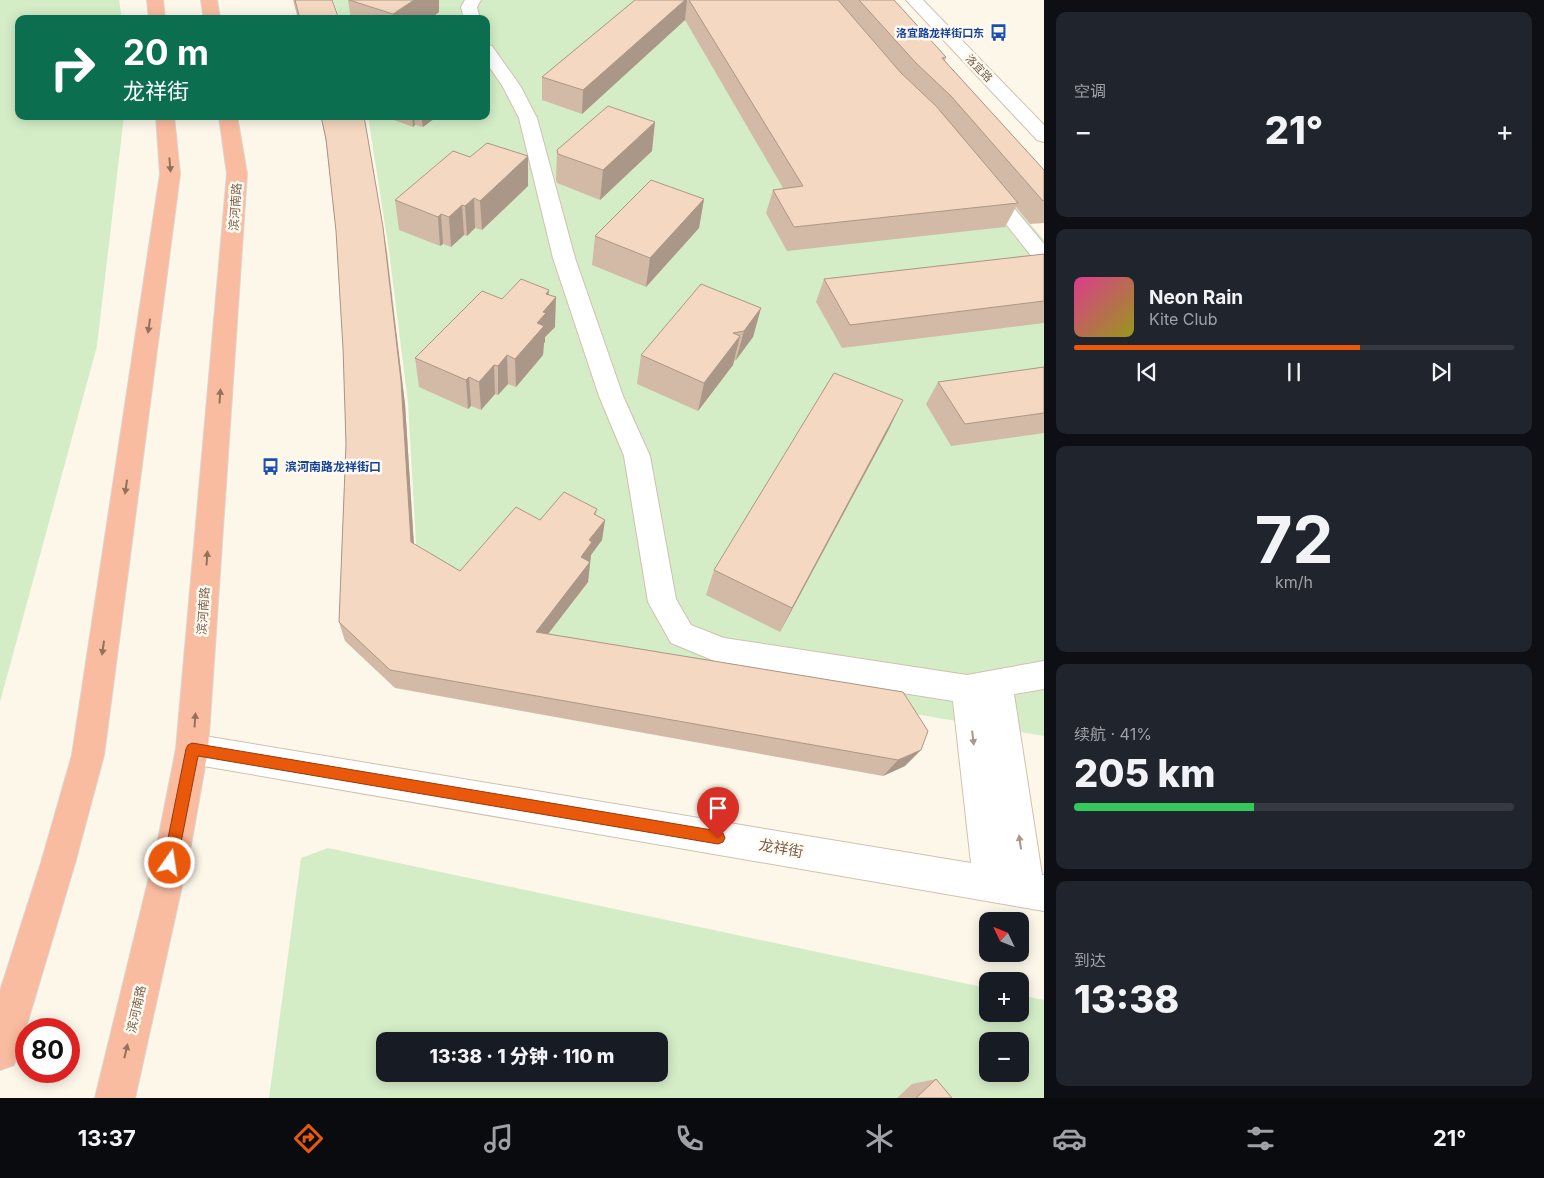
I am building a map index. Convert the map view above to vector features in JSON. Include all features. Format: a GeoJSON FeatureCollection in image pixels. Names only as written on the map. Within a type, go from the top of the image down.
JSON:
{"type":"FeatureCollection","features":[{"type":"Feature","properties":{"kind":"highway"},"geometry":{"type":"LineString","coordinates":[[155,0],[157,15]]}},
{"type":"Feature","properties":{"kind":"highway"},"geometry":{"type":"LineString","coordinates":[[209,0],[211,15]]}},
{"type":"Feature","properties":{"kind":"highway"},"geometry":{"type":"LineString","coordinates":[[0,1051],[58,863],[88,755],[170,174],[165,120]]}},
{"type":"Feature","properties":{"kind":"highway","name":"滨河南路"},"geometry":{"type":"LineString","coordinates":[[115,1098],[174,845],[192,749],[237,174],[229,120]]}},
{"type":"Feature","properties":{"kind":"street"},"geometry":{"type":"LineString","coordinates":[[471,15],[469,7],[473,0]]}},
{"type":"Feature","properties":{"kind":"street","name":"洛宜路"},"geometry":{"type":"LineString","coordinates":[[914,0],[1044,136]]}},
{"type":"Feature","properties":{"kind":"street","name":"洛宜路"},"geometry":{"type":"LineString","coordinates":[[929,0],[1044,117]]}},
{"type":"Feature","properties":{"kind":"street"},"geometry":{"type":"LineString","coordinates":[[490,56],[512,87],[528,118],[564,258],[611,396],[637,456],[662,602],[681,634],[722,651],[982,686],[1044,675]]}},
{"type":"Feature","properties":{"kind":"street"},"geometry":{"type":"LineString","coordinates":[[978,178],[1044,258]]}},
{"type":"Feature","properties":{"kind":"street"},"geometry":{"type":"LineString","coordinates":[[982,686],[991,883]]}},
{"type":"Feature","properties":{"kind":"street"},"geometry":{"type":"LineString","coordinates":[[982,686],[1036,891]]}},
{"type":"Feature","properties":{"kind":"street","name":"龙祥街"},"geometry":{"type":"LineString","coordinates":[[192,749],[1036,891]]}},
{"type":"Feature","properties":{"kind":"green space"},"geometry":{"type":"Polygon","coordinates":[[[0,0],[119,0],[121,15],[15,15],[15,120],[124,120],[97,346],[0,702],[0,0]]]}},
{"type":"Feature","properties":{"kind":"green space"},"geometry":{"type":"Polygon","coordinates":[[[333,0],[839,0],[1044,240],[1044,736],[574,656],[417,562],[408,403],[389,251],[369,120],[490,120],[490,15],[339,15],[333,0]]]}},
{"type":"Feature","properties":{"kind":"green space"},"geometry":{"type":"Polygon","coordinates":[[[328,848],[979,986],[979,1022],[1029,1022],[1029,997],[1044,1000],[1044,1098],[269,1098],[301,858],[328,848]]]}},
{"type":"Feature","properties":{"kind":"building"},"geometry":{"type":"Polygon","coordinates":[[[295,0],[332,0],[338,15],[299,15],[295,0]]]}},
{"type":"Feature","properties":{"kind":"building"},"geometry":{"type":"Polygon","coordinates":[[[349,0],[414,0],[393,14],[349,0]]]}},
{"type":"Feature","properties":{"kind":"building"},"geometry":{"type":"Polygon","coordinates":[[[635,0],[685,0],[583,90],[542,77],[635,0]]]}},
{"type":"Feature","properties":{"kind":"building"},"geometry":{"type":"Polygon","coordinates":[[[689,0],[838,0],[901,73],[936,106],[1018,203],[794,227],[773,190],[803,186],[689,0]]]}},
{"type":"Feature","properties":{"kind":"building"},"geometry":{"type":"Polygon","coordinates":[[[859,0],[894,0],[946,57],[942,58],[1044,170],[1043,201],[951,96],[916,63],[859,0]]]}},
{"type":"Feature","properties":{"kind":"building"},"geometry":{"type":"Polygon","coordinates":[[[608,106],[655,122],[603,170],[558,154],[557,150],[608,106]]]}},
{"type":"Feature","properties":{"kind":"building"},"geometry":{"type":"Polygon","coordinates":[[[322,120],[365,120],[383,227],[401,381],[411,542],[460,571],[516,507],[540,520],[564,492],[597,509],[594,514],[605,520],[589,540],[592,542],[581,557],[590,562],[536,632],[903,692],[928,731],[921,750],[898,760],[390,670],[339,622],[346,444],[343,348],[336,231],[326,139],[322,120]]]}},
{"type":"Feature","properties":{"kind":"building"},"geometry":{"type":"Polygon","coordinates":[[[487,143],[528,156],[480,201],[474,198],[465,206],[462,205],[449,217],[441,214],[438,217],[395,200],[453,151],[470,157],[487,143]]]}},
{"type":"Feature","properties":{"kind":"building"},"geometry":{"type":"Polygon","coordinates":[[[651,180],[704,199],[650,258],[595,236],[651,180]]]}},
{"type":"Feature","properties":{"kind":"building"},"geometry":{"type":"Polygon","coordinates":[[[1044,254],[1044,301],[850,325],[824,279],[1044,254]]]}},
{"type":"Feature","properties":{"kind":"building"},"geometry":{"type":"Polygon","coordinates":[[[521,279],[549,290],[546,294],[556,297],[543,312],[546,313],[537,323],[544,326],[515,359],[507,355],[498,366],[494,365],[479,382],[469,377],[466,380],[415,358],[482,291],[502,299],[521,279]]]}},
{"type":"Feature","properties":{"kind":"building"},"geometry":{"type":"Polygon","coordinates":[[[701,284],[761,308],[744,331],[733,333],[740,336],[704,383],[641,355],[701,284]]]}},
{"type":"Feature","properties":{"kind":"building"},"geometry":{"type":"Polygon","coordinates":[[[1044,367],[1044,413],[965,424],[938,382],[1044,367]]]}},
{"type":"Feature","properties":{"kind":"building"},"geometry":{"type":"Polygon","coordinates":[[[834,373],[903,400],[792,608],[714,570],[834,373]]]}},
{"type":"Feature","properties":{"kind":"building"},"geometry":{"type":"Polygon","coordinates":[[[936,1079],[952,1098],[916,1098],[936,1079]]]}},
{"type":"Feature","properties":{"kind":"place","name":"洛宜路龙祥街口东"},"geometry":{"type":"Point","coordinates":[998,33]}},
{"type":"Feature","properties":{"kind":"place","name":"滨河南路龙祥街口"},"geometry":{"type":"Point","coordinates":[271,466]}},
{"type":"Feature","properties":{"kind":"route"},"geometry":{"type":"LineString","coordinates":[[170,863],[192,749],[718,838]]}}]}
